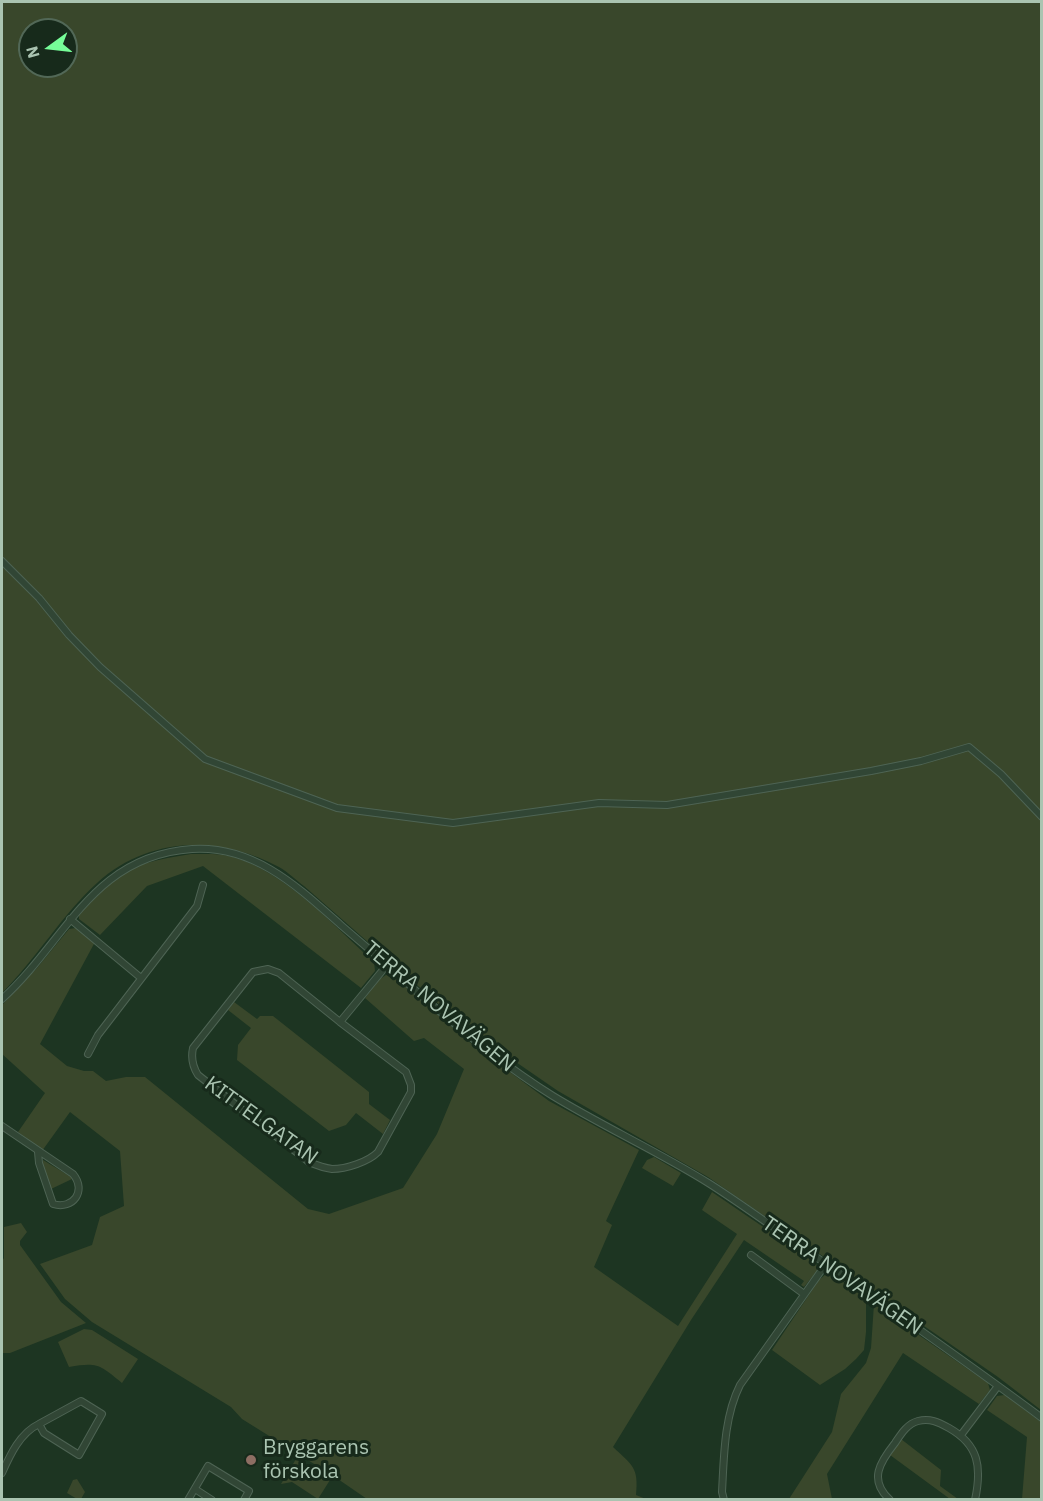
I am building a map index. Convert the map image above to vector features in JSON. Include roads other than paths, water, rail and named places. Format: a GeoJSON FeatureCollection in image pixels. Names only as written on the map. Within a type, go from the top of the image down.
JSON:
{"type":"FeatureCollection","features":[{"type":"Feature","properties":{"kind":"street"},"geometry":{"type":"LineString","coordinates":[[2,561],[39,598],[69,635],[100,667],[205,759],[337,808],[453,823],[599,803],[667,805],[871,771],[921,761],[969,747],[1001,774],[1041,817]]}},
{"type":"Feature","properties":{"kind":"street","name":"TERRA NOVAVÄGEN"},"geometry":{"type":"LineString","coordinates":[[2,999],[27,973],[70,919],[108,880],[144,859],[177,850],[214,849],[233,852],[277,872],[306,894],[462,1031],[516,1072],[553,1096],[706,1182],[826,1264],[1041,1418]]}},
{"type":"Feature","properties":{"kind":"street"},"geometry":{"type":"LineString","coordinates":[[88,1054],[98,1035],[196,906],[203,885]]}},
{"type":"Feature","properties":{"kind":"street"},"geometry":{"type":"LineString","coordinates":[[70,919],[141,978]]}},
{"type":"Feature","properties":{"kind":"street"},"geometry":{"type":"LineString","coordinates":[[340,1022],[387,965]]}},
{"type":"Feature","properties":{"kind":"street","name":"KITTELGATAN"},"geometry":{"type":"LineString","coordinates":[[268,969],[279,973],[340,1022],[406,1072],[411,1085],[411,1092],[378,1152],[369,1159],[342,1168],[322,1167],[309,1162],[198,1075],[195,1070],[192,1054],[197,1042],[254,972],[268,969]]}},
{"type":"Feature","properties":{"kind":"street"},"geometry":{"type":"LineString","coordinates":[[2,1126],[73,1174],[80,1188],[74,1200],[63,1205],[53,1204],[39,1163],[38,1152]]}},
{"type":"Feature","properties":{"kind":"street"},"geometry":{"type":"LineString","coordinates":[[752,1256],[804,1294]]}},
{"type":"Feature","properties":{"kind":"street"},"geometry":{"type":"LineString","coordinates":[[724,1500],[722,1488],[731,1403],[740,1385],[826,1264]]}},
{"type":"Feature","properties":{"kind":"street"},"geometry":{"type":"LineString","coordinates":[[961,1435],[998,1386]]}},
{"type":"Feature","properties":{"kind":"street"},"geometry":{"type":"LineString","coordinates":[[2,1473],[26,1432],[39,1424],[81,1401],[102,1414],[79,1455],[44,1433],[39,1424]]}},
{"type":"Feature","properties":{"kind":"street"},"geometry":{"type":"LineString","coordinates":[[890,1500],[879,1485],[879,1465],[909,1425],[919,1421],[934,1420],[961,1435],[971,1447],[978,1466],[975,1500]]}},
{"type":"Feature","properties":{"kind":"street"},"geometry":{"type":"LineString","coordinates":[[188,1500],[208,1466],[249,1491],[244,1500]]}},
{"type":"Feature","properties":{"kind":"street"},"geometry":{"type":"LineString","coordinates":[[195,1489],[212,1500]]}},
{"type":"Feature","properties":{"kind":"place","name":"Bryggarens förskola"},"geometry":{"type":"Point","coordinates":[251,1460]}}]}
